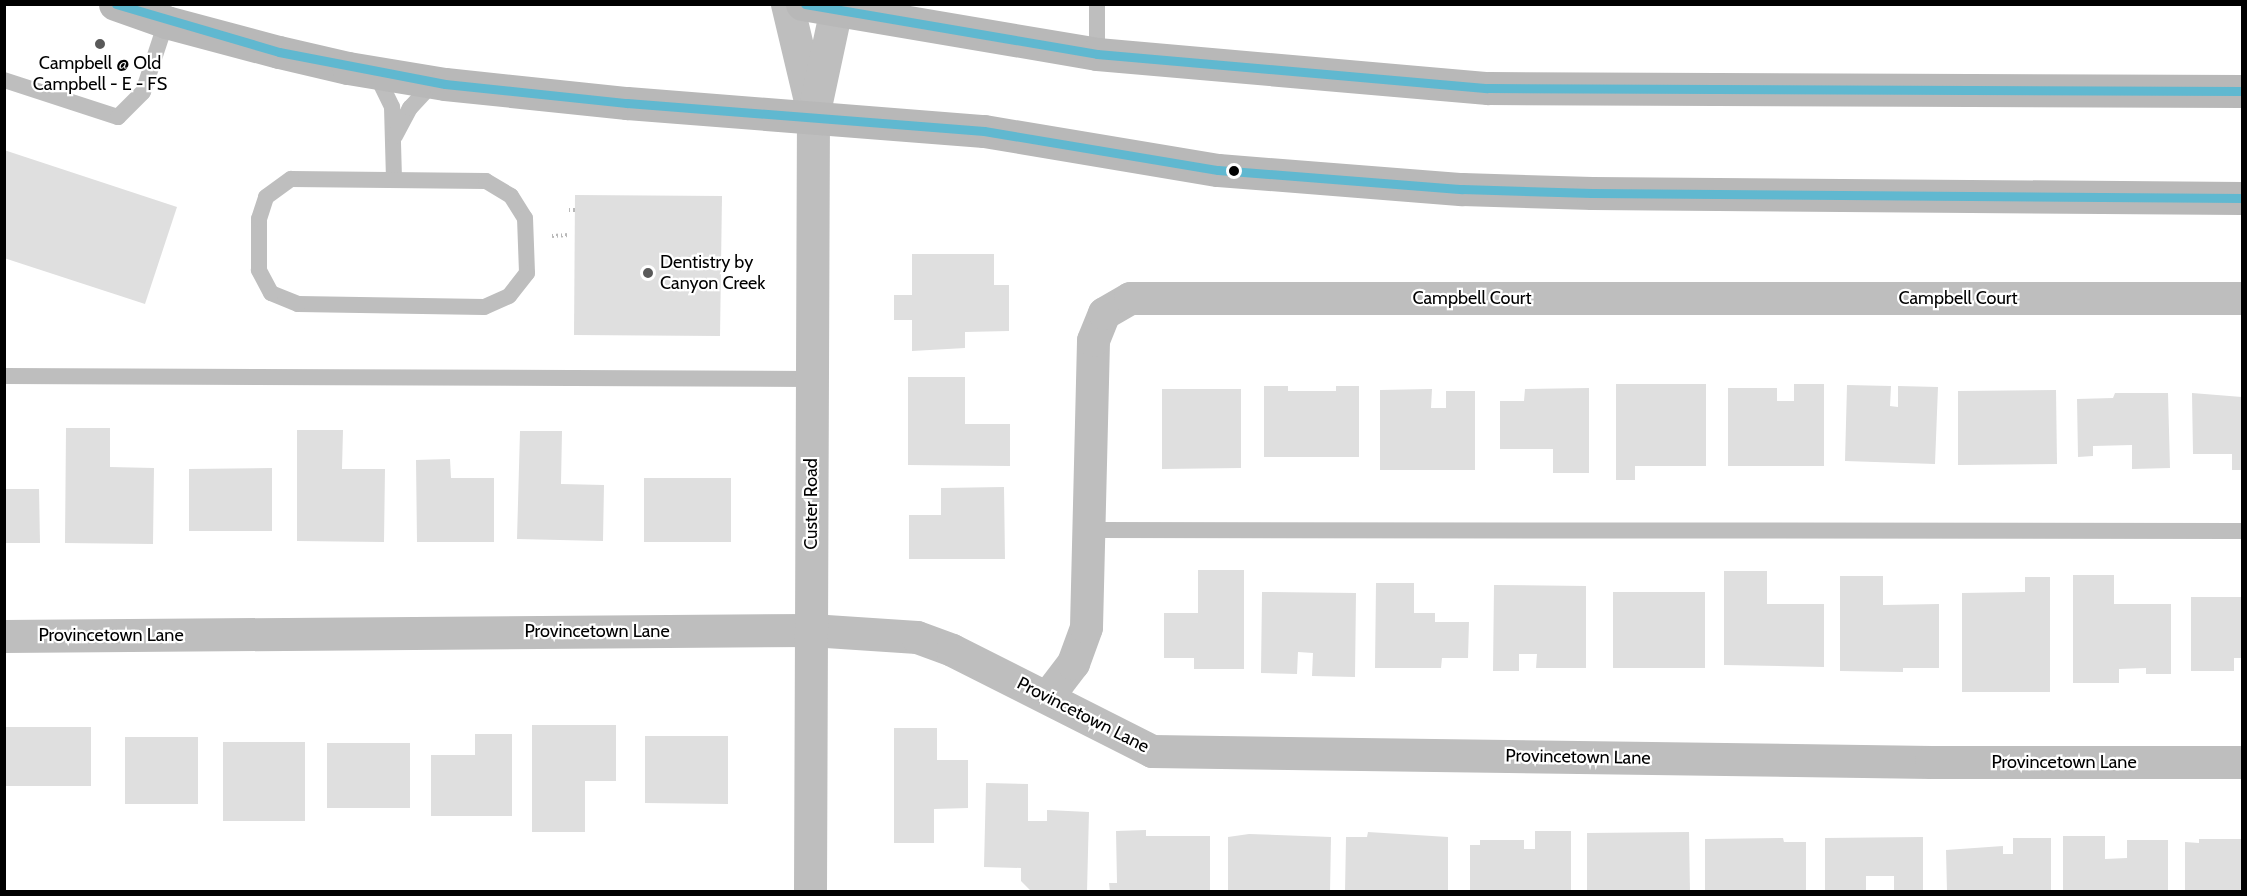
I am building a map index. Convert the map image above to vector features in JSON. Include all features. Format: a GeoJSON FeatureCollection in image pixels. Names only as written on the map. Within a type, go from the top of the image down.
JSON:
{"type":"FeatureCollection","features":[{"type":"Feature","properties":{"kind":"main road"},"geometry":{"type":"LineString","coordinates":[[115,4],[166,22],[375,72],[434,82],[627,103],[984,131],[1218,170],[1462,189],[2242,198]]}},
{"type":"Feature","properties":{"kind":"main road"},"geometry":{"type":"LineString","coordinates":[[802,4],[837,7],[1097,54],[1488,88],[2242,91]]}},
{"type":"Feature","properties":{"kind":"street"},"geometry":{"type":"LineString","coordinates":[[787,4],[813,116]]}},
{"type":"Feature","properties":{"kind":"street"},"geometry":{"type":"LineString","coordinates":[[813,116],[837,7]]}},
{"type":"Feature","properties":{"kind":"street","name":"Custer Road"},"geometry":{"type":"LineString","coordinates":[[810,891],[813,116]]}},
{"type":"Feature","properties":{"kind":"street","name":"Campbell Court"},"geometry":{"type":"LineString","coordinates":[[1047,697],[1073,663],[1086,627],[1093,340],[1104,313],[1130,298],[2242,298]]}},
{"type":"Feature","properties":{"kind":"street","name":"Provincetown Lane"},"geometry":{"type":"LineString","coordinates":[[4,636],[811,630],[917,637],[1047,697],[1152,751],[1931,762],[2242,762]]}},
{"type":"Feature","properties":{"kind":"lane"},"geometry":{"type":"LineString","coordinates":[[1097,4],[1097,54]]}},
{"type":"Feature","properties":{"kind":"lane"},"geometry":{"type":"LineString","coordinates":[[4,80],[118,117],[143,92],[166,22]]}},
{"type":"Feature","properties":{"kind":"lane"},"geometry":{"type":"LineString","coordinates":[[375,72],[392,106],[394,179]]}},
{"type":"Feature","properties":{"kind":"lane"},"geometry":{"type":"LineString","coordinates":[[394,137],[410,108],[434,82]]}},
{"type":"Feature","properties":{"kind":"lane"},"geometry":{"type":"LineString","coordinates":[[291,179],[394,179],[486,181],[511,196],[525,218],[527,273],[508,296],[484,307],[298,304],[271,293],[259,270],[259,219],[266,197],[291,179]]}},
{"type":"Feature","properties":{"kind":"lane"},"geometry":{"type":"LineString","coordinates":[[4,376],[812,379]]}},
{"type":"Feature","properties":{"kind":"lane"},"geometry":{"type":"LineString","coordinates":[[1090,530],[2242,531]]}},
{"type":"Feature","properties":{"kind":"path"},"geometry":{"type":"LineString","coordinates":[[569,210],[575,210]]}},
{"type":"Feature","properties":{"kind":"building"},"geometry":{"type":"Polygon","coordinates":[[[4,150],[177,207],[145,304],[4,258],[4,150]]]}},
{"type":"Feature","properties":{"kind":"building","name":"Dentistry by Canyon Creek"},"geometry":{"type":"Polygon","coordinates":[[[575,195],[722,196],[720,336],[574,335],[575,195]]]}},
{"type":"Feature","properties":{"kind":"building"},"geometry":{"type":"Polygon","coordinates":[[[912,254],[994,254],[994,285],[1009,285],[1009,331],[965,332],[965,348],[912,351],[912,320],[894,320],[894,295],[912,295],[912,254]]]}},
{"type":"Feature","properties":{"kind":"building"},"geometry":{"type":"Polygon","coordinates":[[[908,377],[965,377],[965,424],[1010,424],[1010,466],[908,465],[908,377]]]}},
{"type":"Feature","properties":{"kind":"building"},"geometry":{"type":"Polygon","coordinates":[[[1616,384],[1706,384],[1706,466],[1635,466],[1635,480],[1616,480],[1616,384]]]}},
{"type":"Feature","properties":{"kind":"building"},"geometry":{"type":"Polygon","coordinates":[[[1794,384],[1824,384],[1824,466],[1728,466],[1728,388],[1777,388],[1777,401],[1794,401],[1794,384]]]}},
{"type":"Feature","properties":{"kind":"building"},"geometry":{"type":"Polygon","coordinates":[[[1847,385],[1891,386],[1890,406],[1898,407],[1898,386],[1938,387],[1935,464],[1845,461],[1847,385]]]}},
{"type":"Feature","properties":{"kind":"building"},"geometry":{"type":"Polygon","coordinates":[[[1264,386],[1288,386],[1288,391],[1336,391],[1336,386],[1359,386],[1359,457],[1264,457],[1264,386]]]}},
{"type":"Feature","properties":{"kind":"building"},"geometry":{"type":"Polygon","coordinates":[[[1589,388],[1589,473],[1553,473],[1553,449],[1500,449],[1500,401],[1524,401],[1525,389],[1589,388]]]}},
{"type":"Feature","properties":{"kind":"building"},"geometry":{"type":"Polygon","coordinates":[[[1162,389],[1241,389],[1241,468],[1162,469],[1162,389]]]}},
{"type":"Feature","properties":{"kind":"building"},"geometry":{"type":"Polygon","coordinates":[[[1432,389],[1431,408],[1446,408],[1446,391],[1475,391],[1475,470],[1380,470],[1380,390],[1432,389]]]}},
{"type":"Feature","properties":{"kind":"building"},"geometry":{"type":"Polygon","coordinates":[[[2056,390],[2057,464],[1958,465],[1958,391],[2056,390]]]}},
{"type":"Feature","properties":{"kind":"building"},"geometry":{"type":"Polygon","coordinates":[[[2115,393],[2168,393],[2170,468],[2132,469],[2132,445],[2093,446],[2093,456],[2078,457],[2077,399],[2113,398],[2115,393]]]}},
{"type":"Feature","properties":{"kind":"building"},"geometry":{"type":"Polygon","coordinates":[[[2192,393],[2242,397],[2242,470],[2232,470],[2232,454],[2193,454],[2192,393]]]}},
{"type":"Feature","properties":{"kind":"building"},"geometry":{"type":"Polygon","coordinates":[[[66,428],[110,428],[110,467],[154,468],[153,544],[65,543],[66,428]]]}},
{"type":"Feature","properties":{"kind":"building"},"geometry":{"type":"Polygon","coordinates":[[[297,430],[343,430],[342,469],[385,469],[384,542],[297,541],[297,430]]]}},
{"type":"Feature","properties":{"kind":"building"},"geometry":{"type":"Polygon","coordinates":[[[520,431],[562,431],[561,484],[604,485],[603,541],[517,539],[520,431]]]}},
{"type":"Feature","properties":{"kind":"building"},"geometry":{"type":"Polygon","coordinates":[[[450,459],[451,478],[494,478],[494,542],[417,542],[416,460],[450,459]]]}},
{"type":"Feature","properties":{"kind":"building"},"geometry":{"type":"Polygon","coordinates":[[[272,468],[272,531],[189,531],[189,469],[272,468]]]}},
{"type":"Feature","properties":{"kind":"building"},"geometry":{"type":"Polygon","coordinates":[[[644,478],[731,478],[731,542],[644,542],[644,478]]]}},
{"type":"Feature","properties":{"kind":"building"},"geometry":{"type":"Polygon","coordinates":[[[1004,487],[1005,559],[909,559],[909,515],[941,515],[941,488],[1004,487]]]}},
{"type":"Feature","properties":{"kind":"building"},"geometry":{"type":"Polygon","coordinates":[[[4,489],[39,489],[40,543],[4,543],[4,489]]]}},
{"type":"Feature","properties":{"kind":"building"},"geometry":{"type":"Polygon","coordinates":[[[1198,570],[1244,570],[1244,669],[1194,669],[1194,658],[1164,658],[1164,613],[1198,613],[1198,570]]]}},
{"type":"Feature","properties":{"kind":"building"},"geometry":{"type":"Polygon","coordinates":[[[1724,571],[1767,571],[1767,604],[1824,604],[1824,667],[1724,665],[1724,571]]]}},
{"type":"Feature","properties":{"kind":"building"},"geometry":{"type":"Polygon","coordinates":[[[2073,575],[2114,575],[2114,604],[2171,604],[2171,674],[2146,674],[2146,668],[2119,669],[2119,683],[2073,683],[2073,575]]]}},
{"type":"Feature","properties":{"kind":"building"},"geometry":{"type":"Polygon","coordinates":[[[1840,576],[1883,576],[1883,605],[1939,604],[1939,668],[1903,668],[1903,672],[1840,671],[1840,576]]]}},
{"type":"Feature","properties":{"kind":"building"},"geometry":{"type":"Polygon","coordinates":[[[2025,577],[2050,577],[2050,692],[1962,692],[1962,593],[2025,592],[2025,577]]]}},
{"type":"Feature","properties":{"kind":"building"},"geometry":{"type":"Polygon","coordinates":[[[1376,583],[1414,583],[1414,613],[1435,613],[1435,622],[1469,622],[1468,658],[1442,658],[1441,668],[1375,668],[1376,583]]]}},
{"type":"Feature","properties":{"kind":"building"},"geometry":{"type":"Polygon","coordinates":[[[1494,585],[1586,586],[1586,668],[1536,668],[1537,654],[1519,654],[1519,671],[1493,671],[1494,585]]]}},
{"type":"Feature","properties":{"kind":"building"},"geometry":{"type":"Polygon","coordinates":[[[1262,592],[1356,593],[1355,677],[1312,676],[1313,653],[1298,652],[1297,674],[1261,673],[1262,592]]]}},
{"type":"Feature","properties":{"kind":"building"},"geometry":{"type":"Polygon","coordinates":[[[1613,592],[1705,592],[1705,668],[1613,668],[1613,592]]]}},
{"type":"Feature","properties":{"kind":"building"},"geometry":{"type":"Polygon","coordinates":[[[2191,597],[2242,597],[2242,658],[2234,658],[2234,671],[2191,671],[2191,597]]]}},
{"type":"Feature","properties":{"kind":"building"},"geometry":{"type":"Polygon","coordinates":[[[532,725],[616,725],[616,781],[585,781],[585,832],[532,832],[532,725]]]}},
{"type":"Feature","properties":{"kind":"building"},"geometry":{"type":"Polygon","coordinates":[[[5,727],[91,727],[91,786],[5,786],[5,727]]]}},
{"type":"Feature","properties":{"kind":"building"},"geometry":{"type":"Polygon","coordinates":[[[894,728],[937,728],[937,760],[968,760],[968,808],[934,809],[934,843],[894,843],[894,728]]]}},
{"type":"Feature","properties":{"kind":"building"},"geometry":{"type":"Polygon","coordinates":[[[475,734],[512,734],[512,816],[431,816],[431,755],[475,755],[475,734]]]}},
{"type":"Feature","properties":{"kind":"building"},"geometry":{"type":"Polygon","coordinates":[[[645,736],[728,736],[728,804],[645,803],[645,736]]]}},
{"type":"Feature","properties":{"kind":"building"},"geometry":{"type":"Polygon","coordinates":[[[125,737],[198,737],[198,804],[125,804],[125,737]]]}},
{"type":"Feature","properties":{"kind":"building"},"geometry":{"type":"Polygon","coordinates":[[[223,742],[305,742],[305,821],[223,821],[223,742]]]}},
{"type":"Feature","properties":{"kind":"building"},"geometry":{"type":"Polygon","coordinates":[[[327,743],[410,743],[410,808],[327,808],[327,743]]]}},
{"type":"Feature","properties":{"kind":"building"},"geometry":{"type":"Polygon","coordinates":[[[986,783],[1028,784],[1028,821],[1047,821],[1047,810],[1089,812],[1087,892],[1032,892],[1021,881],[1021,868],[984,867],[986,783]]]}},
{"type":"Feature","properties":{"kind":"building"},"geometry":{"type":"Polygon","coordinates":[[[1146,830],[1146,836],[1210,836],[1210,892],[1110,892],[1109,883],[1117,883],[1116,831],[1146,830]]]}},
{"type":"Feature","properties":{"kind":"building"},"geometry":{"type":"Polygon","coordinates":[[[1535,831],[1571,831],[1571,892],[1470,892],[1470,845],[1480,845],[1480,840],[1524,840],[1524,849],[1535,849],[1535,831]]]}},
{"type":"Feature","properties":{"kind":"building"},"geometry":{"type":"Polygon","coordinates":[[[1368,832],[1448,837],[1448,892],[1345,892],[1346,837],[1367,837],[1368,832]]]}},
{"type":"Feature","properties":{"kind":"building"},"geometry":{"type":"Polygon","coordinates":[[[1689,832],[1690,892],[1587,892],[1587,833],[1689,832]]]}},
{"type":"Feature","properties":{"kind":"building"},"geometry":{"type":"Polygon","coordinates":[[[1249,834],[1331,837],[1330,892],[1228,892],[1228,837],[1249,834]]]}},
{"type":"Feature","properties":{"kind":"building"},"geometry":{"type":"Polygon","coordinates":[[[2063,836],[2105,836],[2105,859],[2127,858],[2127,840],[2168,840],[2168,892],[2063,892],[2063,836]]]}},
{"type":"Feature","properties":{"kind":"building"},"geometry":{"type":"Polygon","coordinates":[[[1923,837],[1923,892],[1894,892],[1894,876],[1866,876],[1866,892],[1825,892],[1825,838],[1923,837]]]}},
{"type":"Feature","properties":{"kind":"building"},"geometry":{"type":"Polygon","coordinates":[[[1783,838],[1784,842],[1806,842],[1806,892],[1705,892],[1705,839],[1783,838]]]}},
{"type":"Feature","properties":{"kind":"building"},"geometry":{"type":"Polygon","coordinates":[[[2013,838],[2051,838],[2051,892],[1947,892],[1946,850],[2003,846],[2003,854],[2013,854],[2013,838]]]}},
{"type":"Feature","properties":{"kind":"building"},"geometry":{"type":"Polygon","coordinates":[[[2199,839],[2242,839],[2242,892],[2185,892],[2185,842],[2199,843],[2199,839]]]}},
{"type":"Feature","properties":{"kind":"transit line"},"geometry":{"type":"LineString","coordinates":[[116,4],[279,52],[445,84],[627,103],[984,131],[1218,170],[1462,189],[1592,193],[2242,198]]}},
{"type":"Feature","properties":{"kind":"transit line"},"geometry":{"type":"LineString","coordinates":[[805,4],[1097,54],[1488,88],[2242,91]]}},
{"type":"Feature","properties":{"kind":"place","name":"Campbell @ Old Campbell - E - FS"},"geometry":{"type":"Point","coordinates":[100,44]}},
{"type":"Feature","properties":{"kind":"place","name":"Dentistry by Canyon Creek"},"geometry":{"type":"Point","coordinates":[648,273]}}]}
